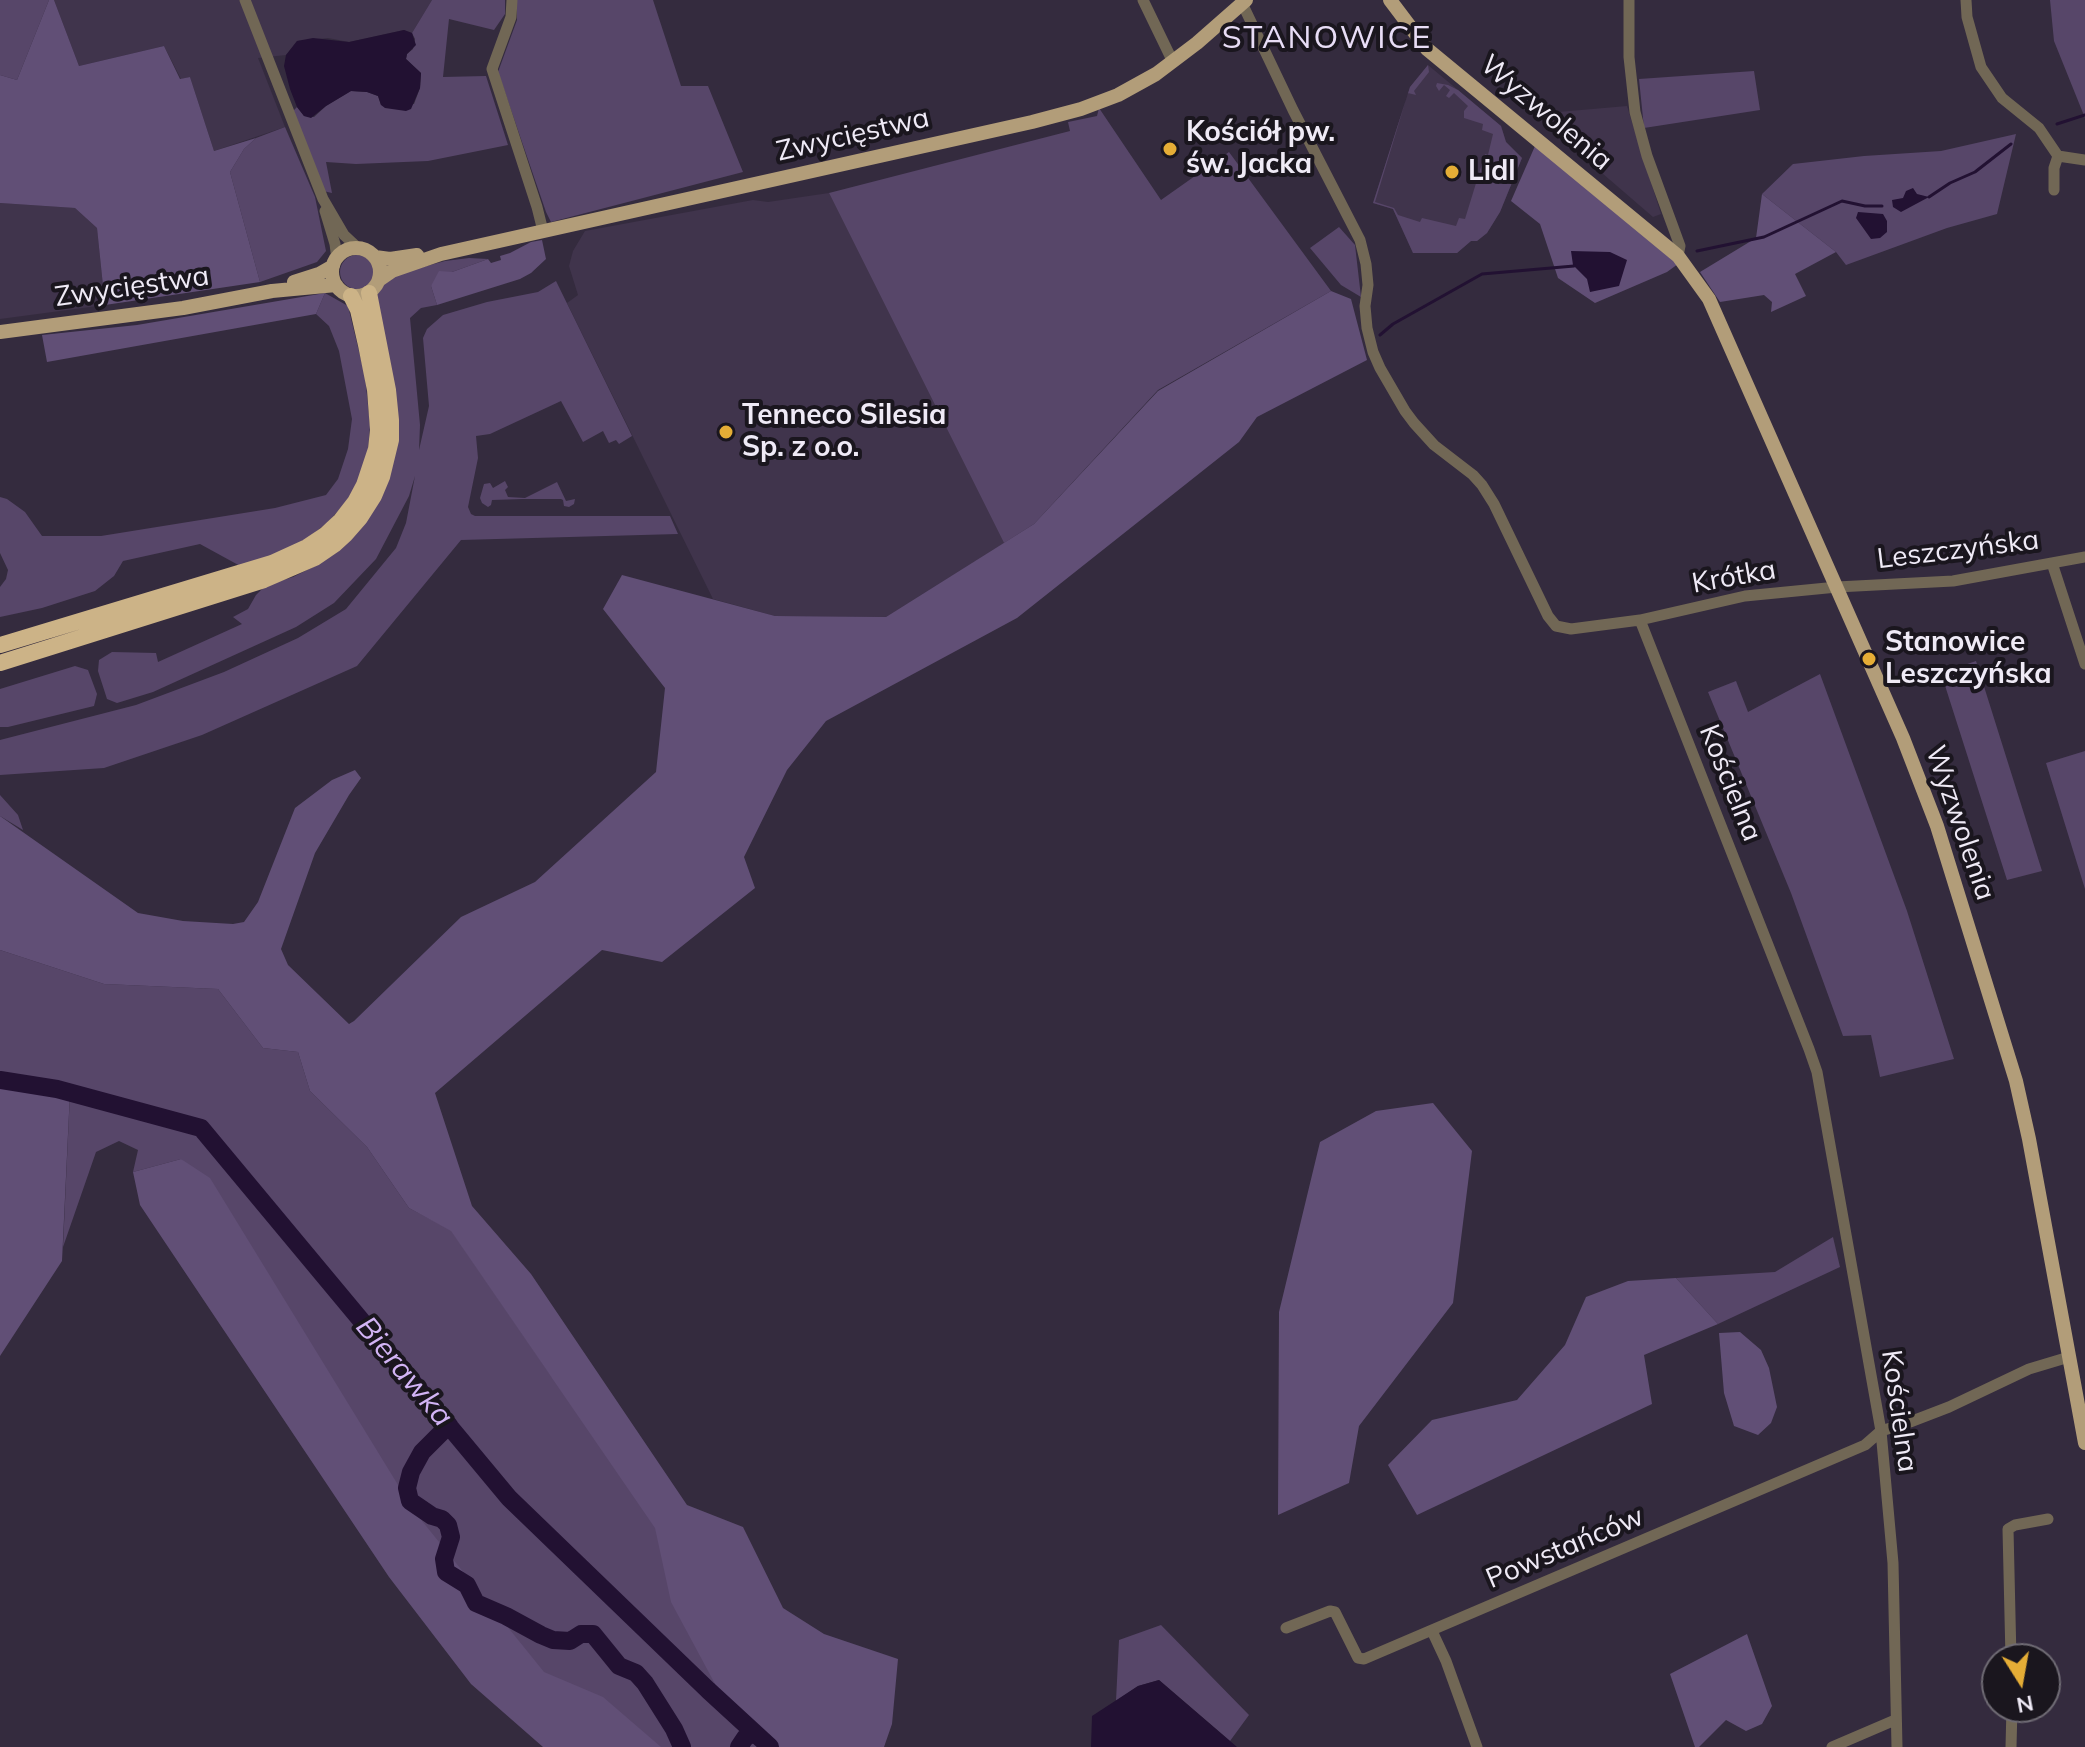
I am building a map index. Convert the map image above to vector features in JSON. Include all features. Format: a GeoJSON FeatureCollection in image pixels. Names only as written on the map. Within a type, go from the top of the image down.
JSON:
{"type":"FeatureCollection","features":[{"type":"Feature","properties":{"kind":"highway"},"geometry":{"type":"LineString","coordinates":[[0,663],[279,574],[315,558],[346,534],[374,496],[391,440],[388,390],[374,286]]}},
{"type":"Feature","properties":{"kind":"highway"},"geometry":{"type":"LineString","coordinates":[[0,645],[272,563],[307,547],[341,520],[364,485],[376,449],[378,430],[369,360],[358,310],[351,296]]}},
{"type":"Feature","properties":{"kind":"main road","name":"Wyzwolenia"},"geometry":{"type":"LineString","coordinates":[[1390,0],[1427,49],[1678,256],[1709,299],[1903,738],[1937,826],[2016,1081],[2085,1443]]}},
{"type":"Feature","properties":{"kind":"main road","name":"Zwycięstwa"},"geometry":{"type":"LineString","coordinates":[[374,286],[394,270],[441,254],[1067,113],[1118,95],[1143,82],[1173,62],[1244,1]]}},
{"type":"Feature","properties":{"kind":"main road"},"geometry":{"type":"LineString","coordinates":[[348,250],[368,251],[375,257],[380,266],[374,286],[359,296],[341,291],[333,276],[335,262],[348,250]]}},
{"type":"Feature","properties":{"kind":"main road","name":"Zwycięstwa"},"geometry":{"type":"LineString","coordinates":[[375,257],[390,259],[441,254]]}},
{"type":"Feature","properties":{"kind":"main road","name":"Zwycięstwa"},"geometry":{"type":"LineString","coordinates":[[272,291],[319,274],[335,262]]}},
{"type":"Feature","properties":{"kind":"main road","name":"Zwycięstwa"},"geometry":{"type":"LineString","coordinates":[[0,332],[183,308],[272,291],[336,285]]}},
{"type":"Feature","properties":{"kind":"street"},"geometry":{"type":"LineString","coordinates":[[245,0],[323,199],[336,245],[335,262]]}},
{"type":"Feature","properties":{"kind":"street"},"geometry":{"type":"LineString","coordinates":[[512,0],[511,17],[492,69],[543,231]]}},
{"type":"Feature","properties":{"kind":"street"},"geometry":{"type":"LineString","coordinates":[[1143,0],[1173,62]]}},
{"type":"Feature","properties":{"kind":"street","name":"Wyzwolenia"},"geometry":{"type":"LineString","coordinates":[[1629,0],[1629,57],[1635,112],[1647,156],[1680,246],[1678,256]]}},
{"type":"Feature","properties":{"kind":"street"},"geometry":{"type":"LineString","coordinates":[[1966,0],[1967,17],[1981,67],[2002,98],[2039,128],[2058,156],[2085,160]]}},
{"type":"Feature","properties":{"kind":"street"},"geometry":{"type":"LineString","coordinates":[[1244,1],[1314,151],[1360,240],[1368,285],[1365,306],[1367,328],[1373,352],[1399,403],[1434,445],[1482,485],[1548,616],[1556,626],[1571,629],[1640,620]]}},
{"type":"Feature","properties":{"kind":"street"},"geometry":{"type":"LineString","coordinates":[[2054,190],[2054,168],[2058,156]]}},
{"type":"Feature","properties":{"kind":"street"},"geometry":{"type":"LineString","coordinates":[[323,199],[344,235],[359,249]]}},
{"type":"Feature","properties":{"kind":"street","name":"Leszczyńska"},"geometry":{"type":"LineString","coordinates":[[1837,587],[1953,581],[2085,557]]}},
{"type":"Feature","properties":{"kind":"street"},"geometry":{"type":"LineString","coordinates":[[2052,563],[2085,664]]}},
{"type":"Feature","properties":{"kind":"street","name":"Krótka"},"geometry":{"type":"LineString","coordinates":[[1640,620],[1745,596],[1837,587]]}},
{"type":"Feature","properties":{"kind":"street","name":"Kościelna"},"geometry":{"type":"LineString","coordinates":[[1640,620],[1817,1072],[1881,1431],[1893,1563],[1897,1747]]}},
{"type":"Feature","properties":{"kind":"street","name":"Powstańców"},"geometry":{"type":"LineString","coordinates":[[1286,1628],[1330,1611],[1335,1612],[1360,1660],[1865,1445],[1881,1431],[1949,1407],[2029,1369],[2069,1357]]}},
{"type":"Feature","properties":{"kind":"street"},"geometry":{"type":"LineString","coordinates":[[2011,1643],[2008,1529],[2048,1519]]}},
{"type":"Feature","properties":{"kind":"street"},"geometry":{"type":"LineString","coordinates":[[1432,1631],[1477,1747]]}},
{"type":"Feature","properties":{"kind":"street"},"geometry":{"type":"LineString","coordinates":[[1832,1747],[1895,1720]]}},
{"type":"Feature","properties":{"kind":"street"},"geometry":{"type":"LineString","coordinates":[[2011,1747],[2012,1723]]}},
{"type":"Feature","properties":{"kind":"shaded area"},"geometry":{"type":"Polygon","coordinates":[[[0,0],[49,0],[17,80],[0,75],[0,0]]]}},
{"type":"Feature","properties":{"kind":"shaded area"},"geometry":{"type":"Polygon","coordinates":[[[49,0],[54,0],[79,66],[164,46],[180,79],[190,77],[214,151],[256,138],[244,149],[230,172],[260,282],[105,305],[97,228],[75,208],[0,203],[0,75],[17,80],[49,0]]]}},
{"type":"Feature","properties":{"kind":"shaded area"},"geometry":{"type":"Polygon","coordinates":[[[54,0],[432,0],[412,33],[404,30],[349,42],[328,38],[297,41],[286,55],[258,58],[285,127],[214,151],[190,77],[181,79],[164,46],[79,66],[54,0]]]}},
{"type":"Feature","properties":{"kind":"shaded area"},"geometry":{"type":"Polygon","coordinates":[[[432,0],[505,0],[505,14],[494,30],[449,19],[443,77],[486,76],[508,145],[428,161],[326,162],[332,193],[323,191],[292,112],[297,107],[304,116],[314,117],[351,91],[378,96],[381,105],[414,104],[421,73],[406,59],[413,49],[415,39],[412,33],[432,0]]]}},
{"type":"Feature","properties":{"kind":"shaded area"},"geometry":{"type":"Polygon","coordinates":[[[517,0],[653,0],[681,86],[708,86],[743,172],[551,222],[498,72],[517,20],[517,0]]]}},
{"type":"Feature","properties":{"kind":"shaded area"},"geometry":{"type":"Polygon","coordinates":[[[2050,0],[2085,0],[2085,118],[2054,41],[2050,0]]]}},
{"type":"Feature","properties":{"kind":"shaded area"},"geometry":{"type":"Polygon","coordinates":[[[404,30],[412,33],[416,45],[406,59],[421,73],[420,88],[411,109],[385,108],[378,96],[351,91],[311,118],[304,116],[297,107],[284,66],[286,55],[297,41],[313,38],[349,42],[404,30]]]}},
{"type":"Feature","properties":{"kind":"shaded area"},"geometry":{"type":"Polygon","coordinates":[[[1428,65],[1501,126],[1506,142],[1522,158],[1500,212],[1487,233],[1457,253],[1413,253],[1393,209],[1373,203],[1410,87],[1428,65]]]}},
{"type":"Feature","properties":{"kind":"shaded area"},"geometry":{"type":"Polygon","coordinates":[[[1428,65],[1429,72],[1414,91],[1416,95],[1408,93],[1428,65]]]}},
{"type":"Feature","properties":{"kind":"shaded area"},"geometry":{"type":"Polygon","coordinates":[[[1754,71],[1760,110],[1644,128],[1639,79],[1754,71]]]}},
{"type":"Feature","properties":{"kind":"shaded area"},"geometry":{"type":"Polygon","coordinates":[[[1437,83],[1448,85],[1458,90],[1501,126],[1506,142],[1522,158],[1500,212],[1487,233],[1457,253],[1413,253],[1393,209],[1373,203],[1406,98],[1375,202],[1394,208],[1398,215],[1420,222],[1422,218],[1456,226],[1459,218],[1465,219],[1485,154],[1488,155],[1493,134],[1482,130],[1483,124],[1464,118],[1468,106],[1454,93],[1449,98],[1446,96],[1450,90],[1444,85],[1439,91],[1437,83]]]}},
{"type":"Feature","properties":{"kind":"shaded area"},"geometry":{"type":"Polygon","coordinates":[[[1627,106],[1661,214],[1653,217],[1544,123],[1547,113],[1627,106]]]}},
{"type":"Feature","properties":{"kind":"shaded area"},"geometry":{"type":"Polygon","coordinates":[[[1099,108],[1161,200],[1229,152],[1331,291],[1158,390],[1034,524],[1004,543],[829,193],[1070,131],[1068,122],[1097,116],[1099,108]]]}},
{"type":"Feature","properties":{"kind":"shaded area"},"geometry":{"type":"Polygon","coordinates":[[[285,127],[315,197],[326,251],[317,262],[260,282],[230,172],[244,149],[256,138],[285,127]]]}},
{"type":"Feature","properties":{"kind":"shaded area"},"geometry":{"type":"Polygon","coordinates":[[[2016,134],[1997,214],[1947,228],[1846,265],[1836,252],[1762,194],[1793,164],[1941,151],[2016,134]]]}},
{"type":"Feature","properties":{"kind":"shaded area"},"geometry":{"type":"Polygon","coordinates":[[[1535,146],[1678,264],[1667,272],[1595,303],[1558,278],[1540,224],[1511,201],[1535,146]]]}},
{"type":"Feature","properties":{"kind":"shaded area"},"geometry":{"type":"Polygon","coordinates":[[[1913,188],[1917,194],[1929,197],[1901,212],[1893,207],[1892,200],[1903,198],[1906,191],[1913,188]]]}},
{"type":"Feature","properties":{"kind":"shaded area"},"geometry":{"type":"Polygon","coordinates":[[[829,193],[1004,543],[886,617],[775,616],[713,599],[567,303],[578,295],[569,266],[573,251],[585,231],[753,200],[768,202],[829,193]]]}},
{"type":"Feature","properties":{"kind":"shaded area"},"geometry":{"type":"Polygon","coordinates":[[[1762,194],[1836,252],[1795,274],[1806,296],[1771,312],[1772,302],[1764,295],[1720,302],[1700,272],[1756,238],[1762,194]]]}},
{"type":"Feature","properties":{"kind":"shaded area"},"geometry":{"type":"Polygon","coordinates":[[[0,203],[75,208],[97,228],[105,305],[0,319],[0,203]]]}},
{"type":"Feature","properties":{"kind":"shaded area"},"geometry":{"type":"Polygon","coordinates":[[[1858,212],[1883,214],[1887,232],[1880,238],[1871,239],[1856,218],[1858,212]]]}},
{"type":"Feature","properties":{"kind":"shaded area"},"geometry":{"type":"Polygon","coordinates":[[[1339,227],[1355,245],[1361,297],[1341,285],[1310,248],[1339,227]]]}},
{"type":"Feature","properties":{"kind":"shaded area"},"geometry":{"type":"Polygon","coordinates":[[[542,240],[546,259],[531,273],[437,305],[431,286],[439,271],[452,272],[488,259],[491,263],[501,260],[500,256],[542,240]]]}},
{"type":"Feature","properties":{"kind":"shaded area"},"geometry":{"type":"Polygon","coordinates":[[[1571,251],[1610,252],[1627,260],[1619,286],[1590,292],[1587,279],[1573,265],[1571,251]]]}},
{"type":"Feature","properties":{"kind":"shaded area"},"geometry":{"type":"Polygon","coordinates":[[[357,255],[369,260],[374,272],[369,284],[357,289],[345,284],[340,272],[345,260],[357,255]]]}},
{"type":"Feature","properties":{"kind":"shaded area"},"geometry":{"type":"Polygon","coordinates":[[[469,258],[488,259],[452,272],[431,286],[437,305],[421,308],[410,318],[420,425],[419,450],[429,406],[423,338],[427,329],[443,315],[538,292],[556,281],[632,436],[619,444],[616,440],[609,443],[603,431],[583,442],[561,401],[490,434],[476,436],[478,458],[468,507],[471,514],[670,516],[678,534],[461,540],[357,666],[202,735],[104,768],[0,775],[0,740],[136,705],[224,672],[298,638],[346,609],[396,548],[406,523],[415,476],[409,496],[376,559],[334,603],[296,627],[153,692],[117,703],[107,699],[98,671],[99,660],[112,652],[156,653],[158,662],[242,624],[233,617],[248,609],[266,585],[293,577],[317,565],[369,516],[377,295],[389,276],[469,258]]]}},
{"type":"Feature","properties":{"kind":"shaded area"},"geometry":{"type":"Polygon","coordinates":[[[1331,291],[1351,299],[1367,360],[1257,417],[1239,442],[1017,618],[826,721],[787,770],[744,857],[755,888],[662,962],[602,950],[435,1093],[472,1206],[531,1274],[687,1505],[743,1527],[783,1608],[824,1634],[898,1659],[892,1724],[884,1747],[776,1747],[721,1695],[671,1602],[655,1528],[451,1231],[409,1208],[367,1147],[310,1091],[298,1052],[263,1048],[218,989],[104,984],[0,950],[0,816],[138,913],[183,921],[233,924],[244,922],[258,902],[295,808],[332,780],[355,770],[361,778],[315,853],[281,949],[288,965],[349,1024],[461,917],[535,882],[656,772],[665,688],[603,609],[622,575],[775,616],[886,617],[1034,524],[1158,391],[1331,291]]]}},
{"type":"Feature","properties":{"kind":"shaded area"},"geometry":{"type":"Polygon","coordinates":[[[325,293],[348,306],[365,376],[370,425],[363,473],[350,498],[327,523],[287,554],[242,567],[200,544],[123,561],[114,576],[95,591],[42,608],[0,617],[0,587],[8,570],[0,553],[0,497],[25,512],[42,536],[101,536],[275,508],[326,495],[338,479],[348,449],[352,419],[339,351],[329,326],[316,314],[325,293]]]}},
{"type":"Feature","properties":{"kind":"shaded area"},"geometry":{"type":"Polygon","coordinates":[[[325,293],[316,314],[47,362],[42,335],[137,325],[325,293]]]}},
{"type":"Feature","properties":{"kind":"shaded area"},"geometry":{"type":"Polygon","coordinates":[[[505,481],[508,497],[525,498],[557,482],[566,501],[575,499],[574,504],[564,506],[561,499],[492,500],[488,507],[482,503],[480,498],[484,484],[490,483],[493,488],[505,481]]]}},
{"type":"Feature","properties":{"kind":"shaded area"},"geometry":{"type":"Polygon","coordinates":[[[1976,661],[2042,871],[2007,880],[1941,673],[1976,661]]]}},
{"type":"Feature","properties":{"kind":"shaded area"},"geometry":{"type":"Polygon","coordinates":[[[75,666],[88,670],[97,694],[94,706],[0,727],[0,689],[75,666]]]}},
{"type":"Feature","properties":{"kind":"shaded area"},"geometry":{"type":"Polygon","coordinates":[[[1820,674],[1907,911],[1954,1059],[1880,1077],[1871,1035],[1843,1036],[1791,893],[1708,692],[1736,681],[1748,712],[1820,674]]]}},
{"type":"Feature","properties":{"kind":"shaded area"},"geometry":{"type":"Polygon","coordinates":[[[2085,751],[2085,889],[2046,763],[2085,751]]]}},
{"type":"Feature","properties":{"kind":"shaded area"},"geometry":{"type":"Polygon","coordinates":[[[0,795],[18,815],[23,830],[0,816],[0,795]]]}},
{"type":"Feature","properties":{"kind":"shaded area"},"geometry":{"type":"Polygon","coordinates":[[[0,950],[104,984],[218,989],[263,1048],[298,1052],[310,1091],[367,1147],[409,1208],[451,1230],[549,1373],[657,1507],[721,1695],[776,1747],[639,1747],[538,1678],[478,1608],[181,1159],[133,1172],[138,1150],[119,1141],[96,1152],[63,1247],[70,1093],[0,1079],[0,950]]]}},
{"type":"Feature","properties":{"kind":"shaded area"},"geometry":{"type":"Polygon","coordinates":[[[0,1079],[70,1092],[62,1261],[0,1356],[0,1079]]]}},
{"type":"Feature","properties":{"kind":"shaded area"},"geometry":{"type":"Polygon","coordinates":[[[1433,1103],[1472,1151],[1453,1303],[1359,1426],[1349,1483],[1278,1515],[1279,1312],[1320,1142],[1376,1111],[1433,1103]]]}},
{"type":"Feature","properties":{"kind":"shaded area"},"geometry":{"type":"Polygon","coordinates":[[[181,1159],[210,1178],[414,1511],[544,1672],[603,1697],[661,1747],[543,1747],[471,1684],[389,1577],[140,1205],[133,1172],[181,1159]]]}},
{"type":"Feature","properties":{"kind":"shaded area"},"geometry":{"type":"Polygon","coordinates":[[[1833,1237],[1840,1267],[1718,1324],[1676,1278],[1775,1272],[1833,1237]]]}},
{"type":"Feature","properties":{"kind":"shaded area"},"geometry":{"type":"Polygon","coordinates":[[[1676,1278],[1718,1324],[1644,1355],[1652,1404],[1417,1515],[1388,1465],[1432,1420],[1517,1400],[1565,1345],[1586,1297],[1628,1281],[1676,1278]]]}},
{"type":"Feature","properties":{"kind":"shaded area"},"geometry":{"type":"Polygon","coordinates":[[[1740,1332],[1761,1350],[1769,1368],[1777,1407],[1771,1423],[1758,1435],[1734,1426],[1724,1393],[1719,1333],[1740,1332]]]}},
{"type":"Feature","properties":{"kind":"shaded area"},"geometry":{"type":"Polygon","coordinates":[[[1161,1625],[1249,1715],[1230,1741],[1159,1680],[1138,1686],[1116,1701],[1119,1640],[1161,1625]]]}},
{"type":"Feature","properties":{"kind":"shaded area"},"geometry":{"type":"Polygon","coordinates":[[[1747,1634],[1772,1706],[1762,1724],[1746,1731],[1726,1720],[1699,1747],[1695,1747],[1670,1674],[1747,1634]]]}},
{"type":"Feature","properties":{"kind":"shaded area"},"geometry":{"type":"Polygon","coordinates":[[[1159,1680],[1237,1747],[1091,1747],[1092,1716],[1138,1686],[1159,1680]]]}},
{"type":"Feature","properties":{"kind":"waterway"},"geometry":{"type":"LineString","coordinates":[[2057,124],[2085,115]]}},
{"type":"Feature","properties":{"kind":"waterway"},"geometry":{"type":"LineString","coordinates":[[1929,197],[1975,172],[2011,144]]}},
{"type":"Feature","properties":{"kind":"waterway"},"geometry":{"type":"LineString","coordinates":[[1697,251],[1764,237],[1842,201],[1882,206]]}},
{"type":"Feature","properties":{"kind":"waterway"},"geometry":{"type":"LineString","coordinates":[[1380,335],[1393,324],[1482,274],[1574,266]]}},
{"type":"Feature","properties":{"kind":"waterway","name":"Bierawka"},"geometry":{"type":"LineString","coordinates":[[0,1080],[57,1089],[201,1128],[509,1498],[770,1747]]}},
{"type":"Feature","properties":{"kind":"waterway"},"geometry":{"type":"LineString","coordinates":[[449,1425],[422,1452],[411,1472],[407,1488],[410,1501],[448,1525],[451,1537],[444,1559],[446,1572],[467,1585],[476,1603],[541,1635],[553,1640],[570,1641],[581,1634],[593,1634],[619,1666],[636,1673],[645,1683],[682,1747]]}},
{"type":"Feature","properties":{"kind":"waterway"},"geometry":{"type":"LineString","coordinates":[[739,1747],[754,1732]]}},
{"type":"Feature","properties":{"kind":"place","name":"Kościół pw. św. Jacka"},"geometry":{"type":"Point","coordinates":[1170,149]}},
{"type":"Feature","properties":{"kind":"place","name":"Lidl"},"geometry":{"type":"Point","coordinates":[1452,172]}},
{"type":"Feature","properties":{"kind":"place","name":"Tenneco Silesia Sp. z o.o."},"geometry":{"type":"Point","coordinates":[726,432]}},
{"type":"Feature","properties":{"kind":"place","name":"Stanowice Leszczyńska"},"geometry":{"type":"Point","coordinates":[1869,659]}},
{"type":"Feature","properties":{"kind":"district","name":"STANOWICE"},"geometry":{"type":"Point","coordinates":[1327,38]}}]}
